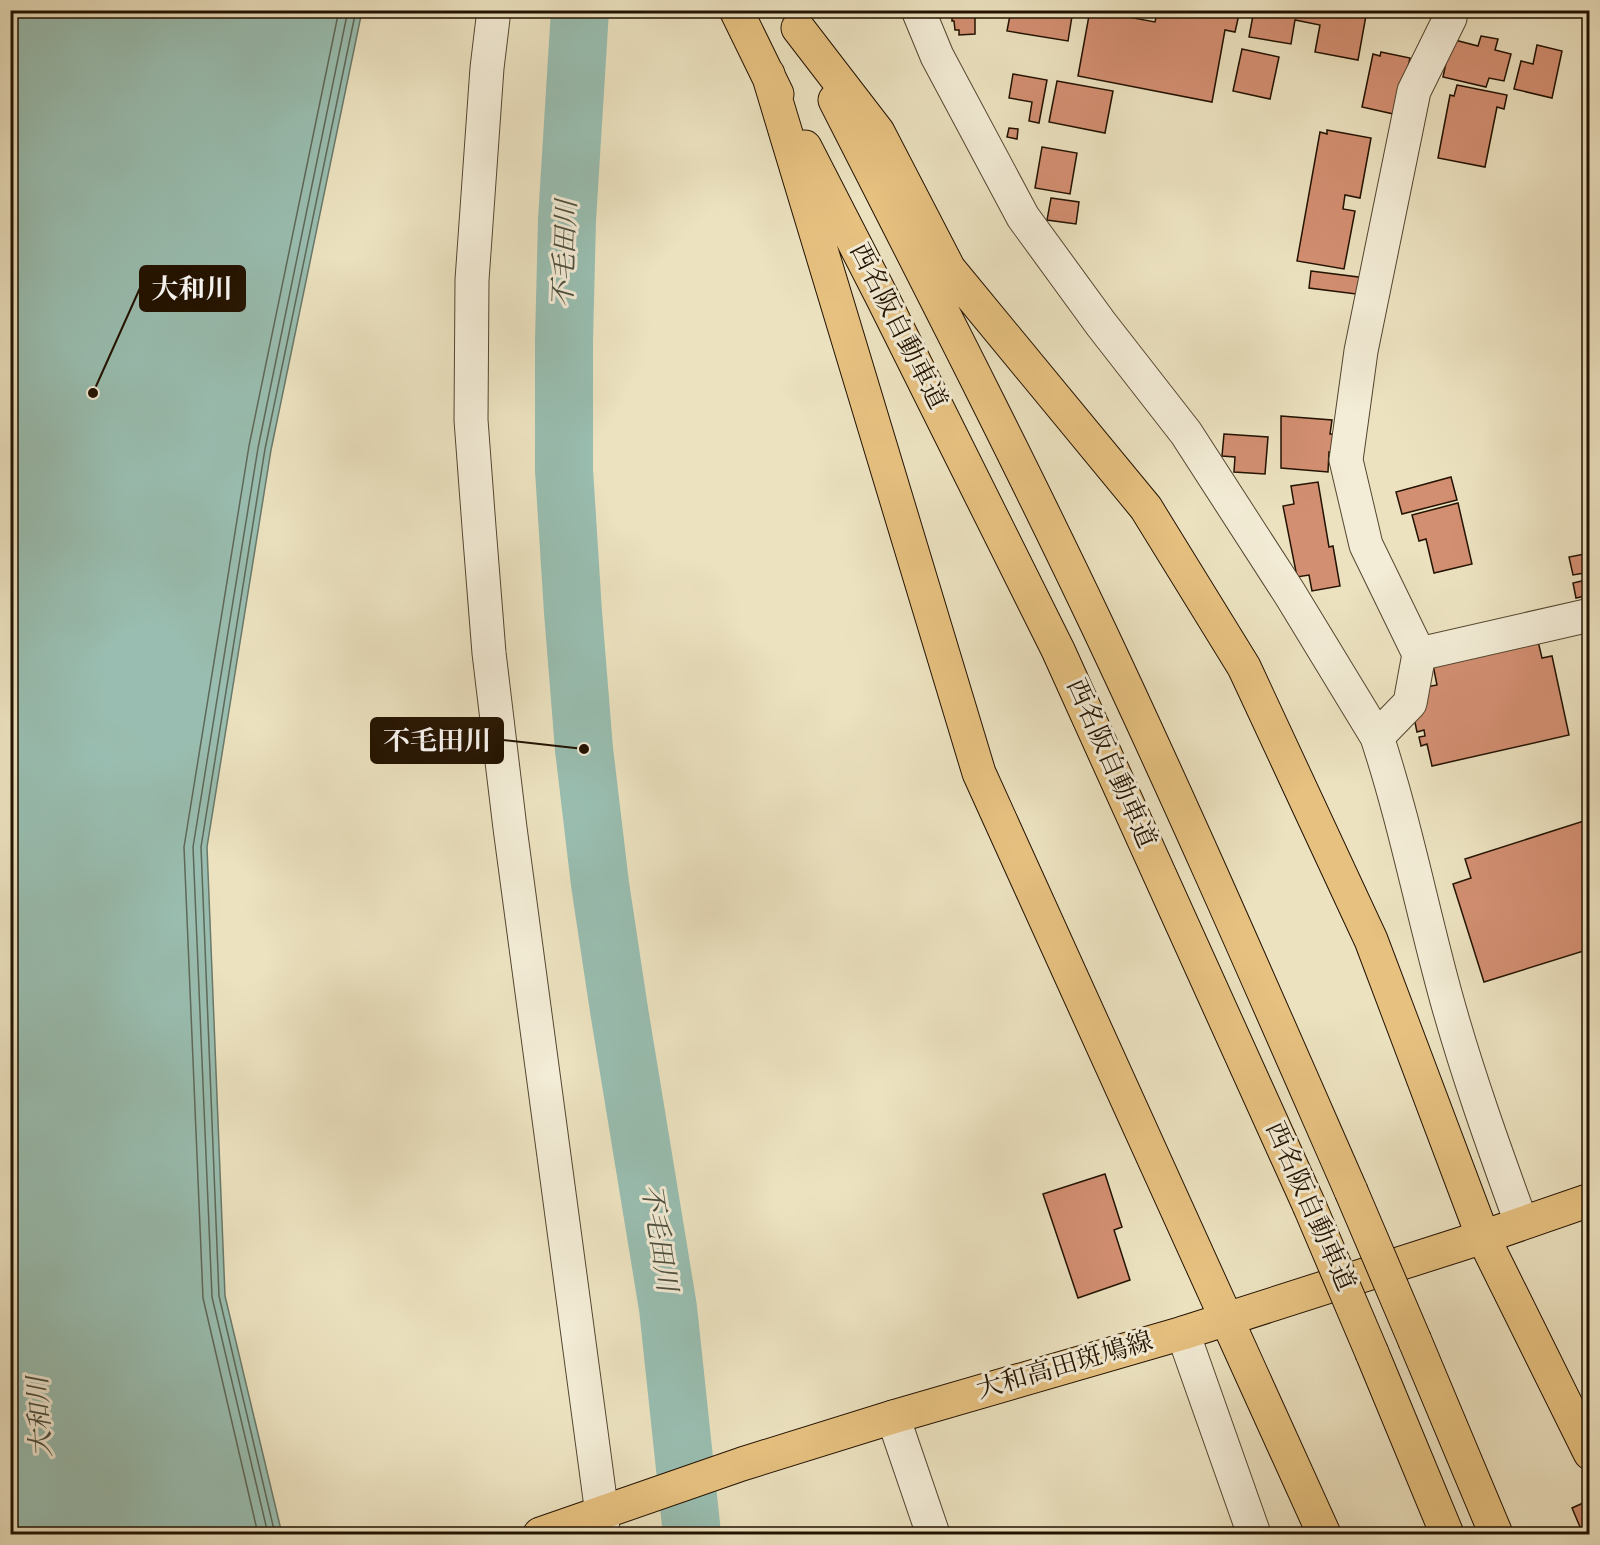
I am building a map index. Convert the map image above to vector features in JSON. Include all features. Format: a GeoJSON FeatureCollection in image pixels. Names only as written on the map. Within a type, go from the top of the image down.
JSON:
{"type":"FeatureCollection","features":[{"type":"Feature","properties":{"kind":"main road","name":"西名阪自動車道"},"geometry":{"type":"LineString","coordinates":[[736,10],[1058,650],[1309,1204],[1447,1534]]}},
{"type":"Feature","properties":{"kind":"main road","name":"西名阪自動車道"},"geometry":{"type":"LineString","coordinates":[[794,19],[924,275],[1097,626],[1223,901],[1351,1191],[1496,1534]]}},
{"type":"Feature","properties":{"kind":"main road"},"geometry":{"type":"LineString","coordinates":[[794,19],[878,132],[949,269],[1146,508],[1244,667],[1371,940],[1483,1237],[1590,1453]]}},
{"type":"Feature","properties":{"kind":"main road"},"geometry":{"type":"LineString","coordinates":[[768,74],[979,773],[1324,1534]]}},
{"type":"Feature","properties":{"kind":"main road","name":"大和高田斑鳩線"},"geometry":{"type":"LineString","coordinates":[[553,1530],[602,1524],[640,1500],[742,1464],[1183,1333],[1483,1237],[1590,1200]]}},
{"type":"Feature","properties":{"kind":"street"},"geometry":{"type":"LineString","coordinates":[[494,10],[487,68],[472,279],[471,420],[489,653],[602,1524]]}},
{"type":"Feature","properties":{"kind":"street"},"geometry":{"type":"LineString","coordinates":[[918,10],[937,56],[1023,217],[1101,324],[1186,434],[1290,594],[1377,737],[1396,795],[1446,998],[1478,1101],[1521,1222]]}},
{"type":"Feature","properties":{"kind":"street"},"geometry":{"type":"LineString","coordinates":[[1377,737],[1410,703],[1419,654],[1366,545],[1346,460],[1361,351],[1414,91],[1450,18],[1451,10]]}},
{"type":"Feature","properties":{"kind":"street"},"geometry":{"type":"LineString","coordinates":[[1419,654],[1590,615]]}},
{"type":"Feature","properties":{"kind":"street"},"geometry":{"type":"LineString","coordinates":[[1183,1333],[1254,1534]]}},
{"type":"Feature","properties":{"kind":"street"},"geometry":{"type":"LineString","coordinates":[[894,1417],[933,1534]]}},
{"type":"Feature","properties":{"kind":"water"},"geometry":{"type":"Polygon","coordinates":[[[20,10],[362,11],[271,450],[207,847],[225,1296],[282,1534],[11,1534],[10,39],[20,10]]]}},
{"type":"Feature","properties":{"kind":"building"},"geometry":{"type":"Polygon","coordinates":[[[952,10],[975,10],[975,34],[959,35],[959,30],[955,30],[954,21],[952,21],[952,10]]]}},
{"type":"Feature","properties":{"kind":"building"},"geometry":{"type":"Polygon","coordinates":[[[1011,10],[1073,10],[1068,41],[1007,31],[1011,10]]]}},
{"type":"Feature","properties":{"kind":"building"},"geometry":{"type":"Polygon","coordinates":[[[1090,10],[1155,22],[1158,10],[1240,10],[1235,32],[1225,30],[1212,102],[1078,76],[1090,10]]]}},
{"type":"Feature","properties":{"kind":"building"},"geometry":{"type":"Polygon","coordinates":[[[1254,10],[1306,12],[1306,10],[1367,10],[1358,60],[1315,52],[1320,25],[1295,20],[1291,44],[1249,37],[1254,10]]]}},
{"type":"Feature","properties":{"kind":"building"},"geometry":{"type":"Polygon","coordinates":[[[1481,36],[1498,39],[1495,50],[1511,54],[1504,81],[1489,78],[1486,87],[1443,77],[1451,39],[1478,46],[1481,36]]]}},
{"type":"Feature","properties":{"kind":"building"},"geometry":{"type":"Polygon","coordinates":[[[1537,45],[1562,51],[1552,98],[1514,89],[1521,61],[1533,64],[1537,45]]]}},
{"type":"Feature","properties":{"kind":"building"},"geometry":{"type":"Polygon","coordinates":[[[1242,49],[1279,57],[1270,99],[1233,91],[1242,49]]]}},
{"type":"Feature","properties":{"kind":"building"},"geometry":{"type":"Polygon","coordinates":[[[1381,52],[1410,58],[1398,115],[1362,107],[1373,54],[1380,56],[1381,52]]]}},
{"type":"Feature","properties":{"kind":"building"},"geometry":{"type":"Polygon","coordinates":[[[1013,74],[1047,80],[1039,123],[1029,121],[1032,102],[1009,98],[1013,74]]]}},
{"type":"Feature","properties":{"kind":"building"},"geometry":{"type":"Polygon","coordinates":[[[1057,81],[1113,91],[1105,133],[1049,122],[1057,81]]]}},
{"type":"Feature","properties":{"kind":"building"},"geometry":{"type":"Polygon","coordinates":[[[1457,85],[1507,95],[1504,109],[1497,107],[1485,167],[1438,158],[1450,95],[1454,96],[1457,85]]]}},
{"type":"Feature","properties":{"kind":"building"},"geometry":{"type":"Polygon","coordinates":[[[1009,128],[1018,129],[1017,139],[1007,137],[1009,128]]]}},
{"type":"Feature","properties":{"kind":"building"},"geometry":{"type":"Polygon","coordinates":[[[1327,130],[1371,138],[1360,198],[1345,195],[1343,209],[1355,211],[1344,269],[1297,261],[1320,132],[1327,134],[1327,130]]]}},
{"type":"Feature","properties":{"kind":"building"},"geometry":{"type":"Polygon","coordinates":[[[1042,147],[1077,153],[1070,194],[1035,188],[1042,147]]]}},
{"type":"Feature","properties":{"kind":"building"},"geometry":{"type":"Polygon","coordinates":[[[1051,198],[1079,202],[1076,224],[1047,220],[1051,198]]]}},
{"type":"Feature","properties":{"kind":"building"},"geometry":{"type":"Polygon","coordinates":[[[1311,271],[1366,278],[1364,295],[1309,288],[1311,271]]]}},
{"type":"Feature","properties":{"kind":"building"},"geometry":{"type":"Polygon","coordinates":[[[1281,416],[1332,420],[1330,434],[1335,434],[1334,453],[1329,452],[1328,472],[1281,468],[1281,416]]]}},
{"type":"Feature","properties":{"kind":"building"},"geometry":{"type":"Polygon","coordinates":[[[1224,434],[1268,437],[1265,474],[1234,472],[1235,457],[1222,456],[1224,434]]]}},
{"type":"Feature","properties":{"kind":"building"},"geometry":{"type":"Polygon","coordinates":[[[1451,477],[1457,500],[1402,514],[1396,492],[1451,477]]]}},
{"type":"Feature","properties":{"kind":"building"},"geometry":{"type":"Polygon","coordinates":[[[1318,482],[1329,547],[1333,546],[1340,586],[1312,591],[1309,575],[1297,577],[1283,506],[1294,504],[1291,486],[1318,482]]]}},
{"type":"Feature","properties":{"kind":"building"},"geometry":{"type":"Polygon","coordinates":[[[1458,503],[1472,564],[1434,573],[1426,539],[1419,541],[1412,515],[1458,503]]]}},
{"type":"Feature","properties":{"kind":"building"},"geometry":{"type":"Polygon","coordinates":[[[1590,553],[1590,572],[1573,575],[1569,557],[1590,553]]]}},
{"type":"Feature","properties":{"kind":"building"},"geometry":{"type":"Polygon","coordinates":[[[1590,579],[1590,595],[1576,598],[1573,583],[1590,579]]]}},
{"type":"Feature","properties":{"kind":"building"},"geometry":{"type":"Polygon","coordinates":[[[1537,637],[1542,658],[1552,656],[1569,735],[1432,766],[1427,744],[1421,746],[1419,737],[1425,736],[1424,730],[1417,732],[1412,708],[1421,688],[1437,685],[1432,660],[1537,637]]]}},
{"type":"Feature","properties":{"kind":"building"},"geometry":{"type":"Polygon","coordinates":[[[1590,819],[1590,949],[1484,982],[1453,884],[1471,878],[1465,859],[1590,819]]]}},
{"type":"Feature","properties":{"kind":"building"},"geometry":{"type":"Polygon","coordinates":[[[1105,1174],[1122,1227],[1114,1230],[1130,1280],[1078,1298],[1043,1194],[1105,1174]]]}},
{"type":"Feature","properties":{"kind":"building"},"geometry":{"type":"Polygon","coordinates":[[[1590,1500],[1590,1534],[1583,1534],[1572,1508],[1590,1500]]]}},
{"type":"Feature","properties":{"kind":"waterway","name":"不毛田川"},"geometry":{"type":"LineString","coordinates":[[580,10],[567,220],[564,341],[564,470],[573,612],[584,749],[600,884],[668,1308],[692,1534]]}},
{"type":"Feature","properties":{"kind":"place","name":"大和川"},"geometry":{"type":"Point","coordinates":[93,393]}},
{"type":"Feature","properties":{"kind":"place","name":"不毛田川"},"geometry":{"type":"Point","coordinates":[584,749]}}]}
